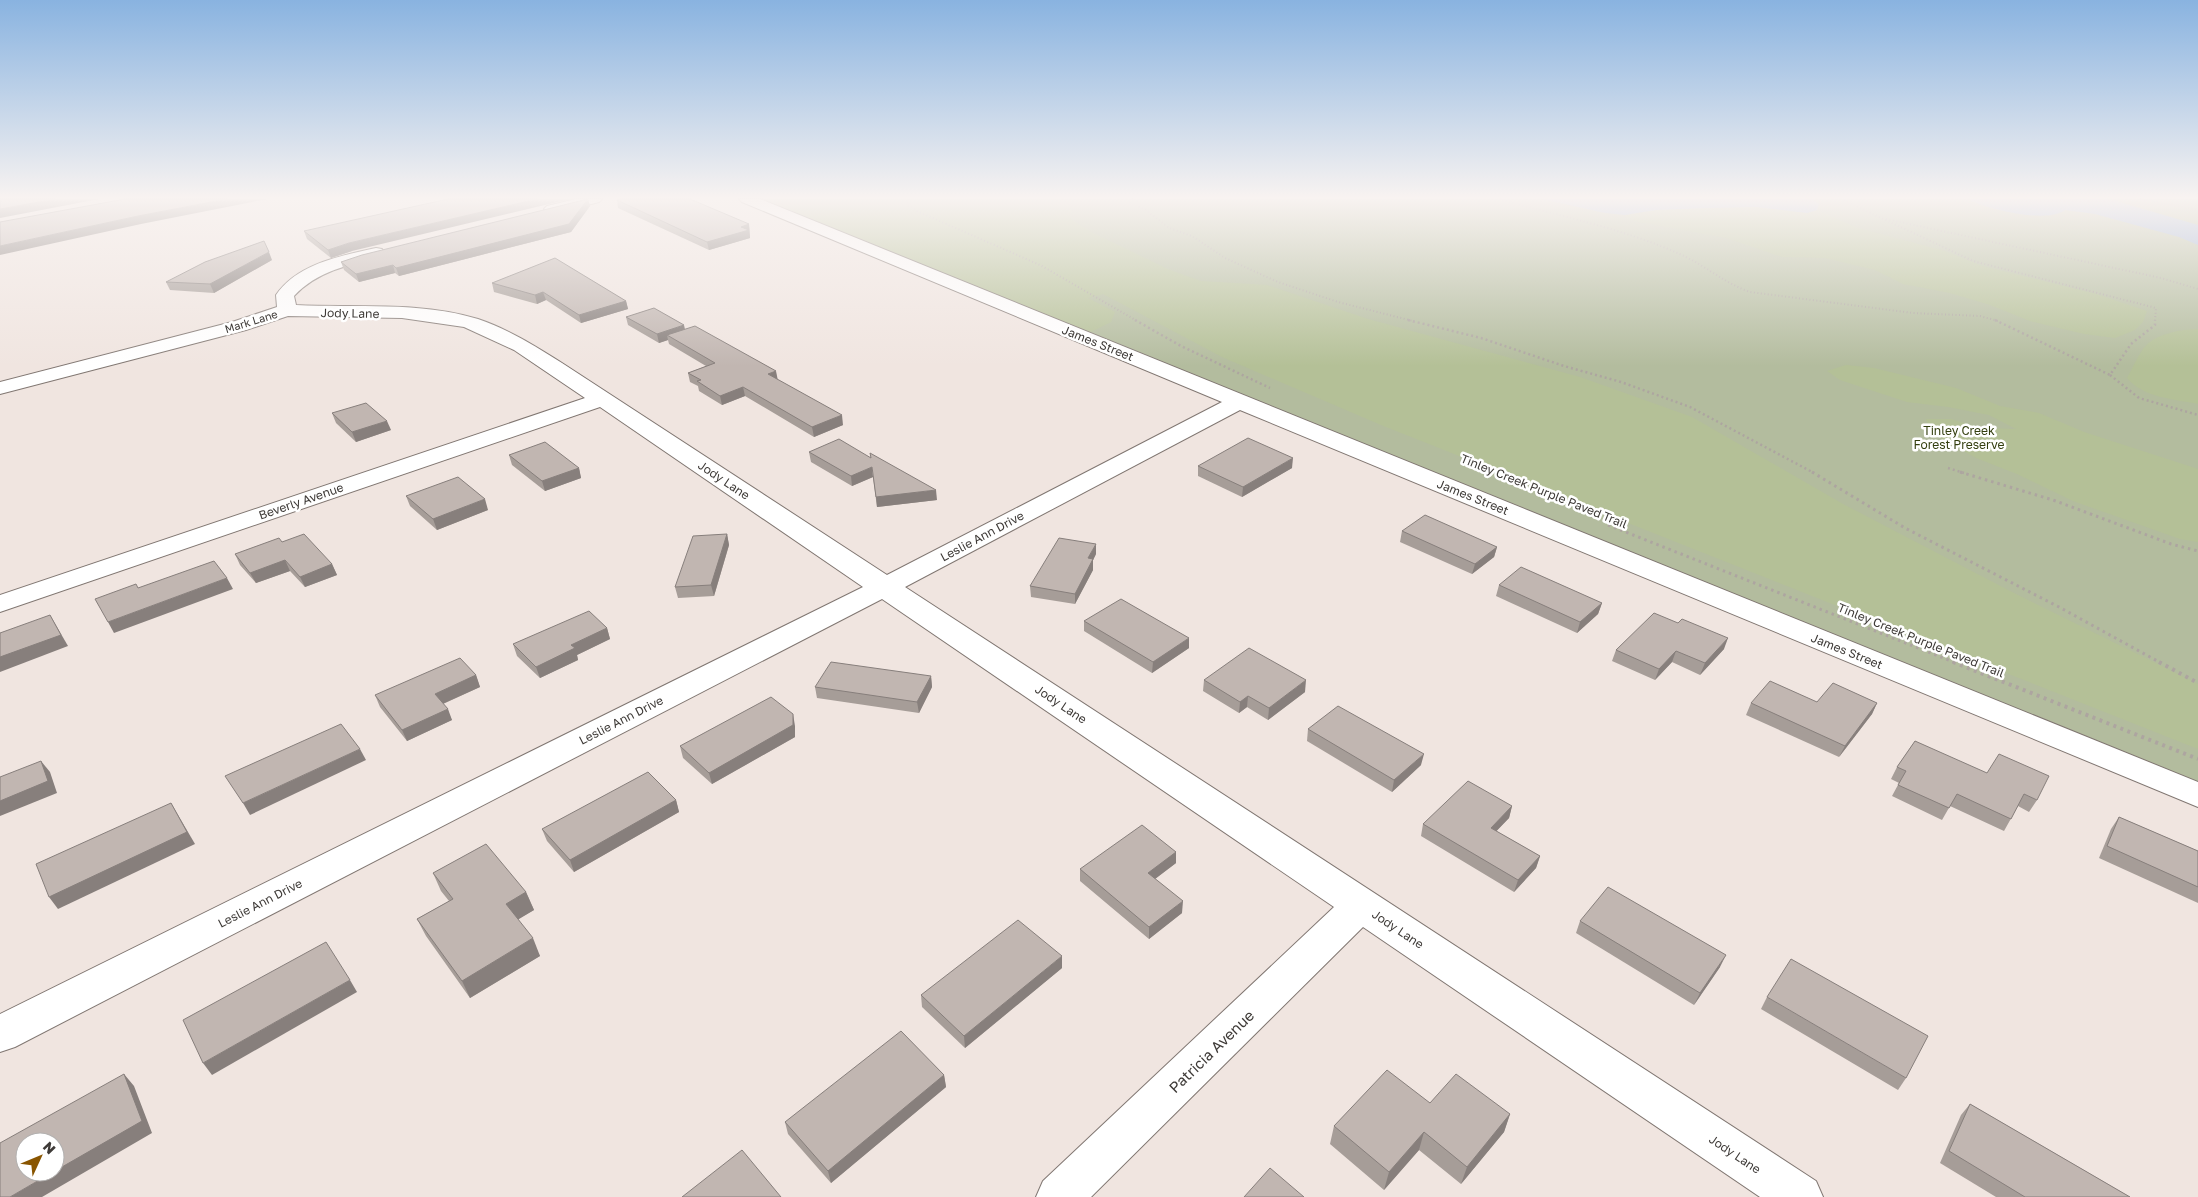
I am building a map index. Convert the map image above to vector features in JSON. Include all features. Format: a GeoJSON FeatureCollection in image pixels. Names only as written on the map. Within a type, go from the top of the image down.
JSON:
{"type":"FeatureCollection","features":[{"type":"Feature","properties":{"kind":"street","name":"Mark Lane"},"geometry":{"type":"LineString","coordinates":[[0,388],[239,326],[287,310],[285,295],[295,283],[314,272],[373,255]]}},
{"type":"Feature","properties":{"kind":"street","name":"James Street"},"geometry":{"type":"LineString","coordinates":[[883,255],[2198,796]]}},
{"type":"Feature","properties":{"kind":"street","name":"Jody Lane"},"geometry":{"type":"LineString","coordinates":[[287,310],[425,315],[470,323],[505,337],[602,399],[1800,1197]]}},
{"type":"Feature","properties":{"kind":"street","name":"Beverly Avenue"},"geometry":{"type":"LineString","coordinates":[[0,604],[602,399]]}},
{"type":"Feature","properties":{"kind":"street","name":"Leslie Ann Drive"},"geometry":{"type":"LineString","coordinates":[[0,1034],[884,587],[1240,401]]}},
{"type":"Feature","properties":{"kind":"street","name":"Patricia Avenue"},"geometry":{"type":"LineString","coordinates":[[1059,1197],[1362,904]]}},
{"type":"Feature","properties":{"kind":"path"},"geometry":{"type":"LineString","coordinates":[[1017,255],[1040,265],[1181,346],[1274,390]]}},
{"type":"Feature","properties":{"kind":"path"},"geometry":{"type":"LineString","coordinates":[[1220,255],[1278,282],[1338,302],[1481,338],[1564,366],[1621,382],[1690,407],[1814,473],[1905,528],[2058,606],[2198,683]]}},
{"type":"Feature","properties":{"kind":"path"},"geometry":{"type":"LineString","coordinates":[[1680,255],[1736,287],[1750,292],[1914,313],[1980,316],[1996,320],[2110,375],[2139,398],[2198,415]]}},
{"type":"Feature","properties":{"kind":"path"},"geometry":{"type":"LineString","coordinates":[[1960,255],[1973,261],[2156,308],[2156,325],[2131,344],[2110,375]]}},
{"type":"Feature","properties":{"kind":"path"},"geometry":{"type":"LineString","coordinates":[[2047,255],[2161,278],[2198,289]]}},
{"type":"Feature","properties":{"kind":"path"},"geometry":{"type":"LineString","coordinates":[[1948,468],[2053,500],[2171,544],[2198,551]]}},
{"type":"Feature","properties":{"kind":"path","name":"Tinley Creek Purple Paved Trail"},"geometry":{"type":"LineString","coordinates":[[1605,524],[2198,759]]}},
{"type":"Feature","properties":{"kind":"green space","name":"Tinley Creek Forest Preserve"},"geometry":{"type":"Polygon","coordinates":[[[895,255],[2198,255],[2198,793],[895,255]]]}},
{"type":"Feature","properties":{"kind":"green space"},"geometry":{"type":"Polygon","coordinates":[[[895,255],[1139,255],[1170,270],[1201,281],[1267,285],[1368,319],[1580,377],[1692,417],[1843,504],[2012,592],[2198,684],[2198,749],[1381,425],[1222,357],[1103,294],[1088,298],[1115,312],[1111,322],[1087,334],[895,255]]]}},
{"type":"Feature","properties":{"kind":"green space"},"geometry":{"type":"Polygon","coordinates":[[[1776,255],[1955,255],[1982,266],[2096,294],[2147,311],[2143,322],[2135,330],[2115,338],[2084,334],[2030,321],[1990,305],[1950,293],[1903,284],[1875,270],[1825,258],[1782,257],[1776,255]]]}},
{"type":"Feature","properties":{"kind":"green space"},"geometry":{"type":"Polygon","coordinates":[[[2198,329],[2198,404],[2151,394],[2134,385],[2127,378],[2143,349],[2154,339],[2168,333],[2198,329]]]}},
{"type":"Feature","properties":{"kind":"green space"},"geometry":{"type":"Polygon","coordinates":[[[1846,365],[1874,368],[1956,388],[2000,406],[2039,413],[2084,432],[2198,469],[2198,542],[2180,539],[2073,501],[2017,474],[1976,458],[1930,432],[1926,419],[1951,419],[1981,428],[2016,429],[1989,415],[1907,402],[1840,380],[1827,371],[1846,365]]]}},
{"type":"Feature","properties":{"kind":"building"},"geometry":{"type":"Polygon","coordinates":[[[225,255],[264,255],[210,284],[166,282],[205,262],[225,255]]]}},
{"type":"Feature","properties":{"kind":"building"},"geometry":{"type":"Polygon","coordinates":[[[362,255],[448,255],[396,268],[393,265],[356,274],[341,262],[362,255]]]}},
{"type":"Feature","properties":{"kind":"building"},"geometry":{"type":"Polygon","coordinates":[[[555,258],[626,301],[579,315],[543,292],[535,295],[492,283],[555,258]]]}},
{"type":"Feature","properties":{"kind":"building"},"geometry":{"type":"Polygon","coordinates":[[[654,308],[684,325],[657,334],[626,317],[654,308]]]}},
{"type":"Feature","properties":{"kind":"building"},"geometry":{"type":"Polygon","coordinates":[[[695,326],[776,371],[768,374],[842,415],[812,427],[743,387],[720,396],[697,381],[701,380],[688,373],[715,363],[667,335],[695,326]]]}},
{"type":"Feature","properties":{"kind":"building"},"geometry":{"type":"Polygon","coordinates":[[[366,403],[387,421],[352,432],[332,413],[366,403]]]}},
{"type":"Feature","properties":{"kind":"building"},"geometry":{"type":"Polygon","coordinates":[[[1248,438],[1293,458],[1243,487],[1198,466],[1248,438]]]}},
{"type":"Feature","properties":{"kind":"building"},"geometry":{"type":"Polygon","coordinates":[[[839,439],[871,458],[870,453],[936,490],[876,497],[872,467],[851,476],[809,452],[839,439]]]}},
{"type":"Feature","properties":{"kind":"building"},"geometry":{"type":"Polygon","coordinates":[[[545,442],[579,468],[542,481],[509,455],[545,442]]]}},
{"type":"Feature","properties":{"kind":"building"},"geometry":{"type":"Polygon","coordinates":[[[458,477],[485,499],[433,519],[406,496],[458,477]]]}},
{"type":"Feature","properties":{"kind":"building"},"geometry":{"type":"Polygon","coordinates":[[[1425,515],[1497,547],[1475,564],[1402,531],[1425,515]]]}},
{"type":"Feature","properties":{"kind":"building"},"geometry":{"type":"Polygon","coordinates":[[[304,534],[332,564],[300,577],[285,560],[250,573],[235,554],[279,538],[282,542],[304,534]]]}},
{"type":"Feature","properties":{"kind":"building"},"geometry":{"type":"Polygon","coordinates":[[[727,534],[711,585],[675,587],[693,536],[727,534]]]}},
{"type":"Feature","properties":{"kind":"building"},"geometry":{"type":"Polygon","coordinates":[[[1059,538],[1096,544],[1088,558],[1093,559],[1075,594],[1030,586],[1059,538]]]}},
{"type":"Feature","properties":{"kind":"building"},"geometry":{"type":"Polygon","coordinates":[[[214,561],[227,578],[108,622],[95,599],[136,584],[138,588],[214,561]]]}},
{"type":"Feature","properties":{"kind":"building"},"geometry":{"type":"Polygon","coordinates":[[[1521,567],[1602,603],[1580,622],[1499,585],[1521,567]]]}},
{"type":"Feature","properties":{"kind":"building"},"geometry":{"type":"Polygon","coordinates":[[[1121,599],[1189,638],[1153,662],[1084,621],[1121,599]]]}},
{"type":"Feature","properties":{"kind":"building"},"geometry":{"type":"Polygon","coordinates":[[[589,611],[607,628],[571,645],[575,648],[536,667],[513,644],[589,611]]]}},
{"type":"Feature","properties":{"kind":"building"},"geometry":{"type":"Polygon","coordinates":[[[1654,613],[1678,623],[1682,619],[1728,638],[1705,663],[1676,651],[1659,669],[1616,650],[1654,613]]]}},
{"type":"Feature","properties":{"kind":"building"},"geometry":{"type":"Polygon","coordinates":[[[50,615],[61,635],[0,657],[0,633],[50,615]]]}},
{"type":"Feature","properties":{"kind":"building"},"geometry":{"type":"Polygon","coordinates":[[[1249,648],[1306,680],[1269,708],[1248,696],[1240,702],[1204,680],[1249,648]]]}},
{"type":"Feature","properties":{"kind":"building"},"geometry":{"type":"Polygon","coordinates":[[[460,658],[476,675],[435,694],[448,709],[402,730],[375,695],[460,658]]]}},
{"type":"Feature","properties":{"kind":"building"},"geometry":{"type":"Polygon","coordinates":[[[831,662],[931,676],[917,702],[815,687],[831,662]]]}},
{"type":"Feature","properties":{"kind":"building"},"geometry":{"type":"Polygon","coordinates":[[[1770,681],[1817,702],[1833,683],[1877,703],[1845,746],[1751,703],[1770,681]]]}},
{"type":"Feature","properties":{"kind":"building"},"geometry":{"type":"Polygon","coordinates":[[[771,697],[793,714],[793,725],[709,773],[680,746],[771,697]]]}},
{"type":"Feature","properties":{"kind":"building"},"geometry":{"type":"Polygon","coordinates":[[[1338,706],[1424,754],[1394,780],[1308,729],[1338,706]]]}},
{"type":"Feature","properties":{"kind":"building"},"geometry":{"type":"Polygon","coordinates":[[[341,724],[360,749],[243,803],[225,776],[341,724]]]}},
{"type":"Feature","properties":{"kind":"building"},"geometry":{"type":"Polygon","coordinates":[[[1915,741],[1987,773],[1999,754],[2049,776],[2037,800],[2024,794],[2011,819],[1957,794],[1949,808],[1898,785],[1906,771],[1897,767],[1915,741]]]}},
{"type":"Feature","properties":{"kind":"building"},"geometry":{"type":"Polygon","coordinates":[[[41,761],[48,781],[0,801],[0,777],[41,761]]]}},
{"type":"Feature","properties":{"kind":"building"},"geometry":{"type":"Polygon","coordinates":[[[648,772],[676,800],[570,860],[542,829],[648,772]]]}},
{"type":"Feature","properties":{"kind":"building"},"geometry":{"type":"Polygon","coordinates":[[[1468,781],[1512,806],[1491,828],[1540,856],[1518,880],[1423,824],[1468,781]]]}},
{"type":"Feature","properties":{"kind":"building"},"geometry":{"type":"Polygon","coordinates":[[[171,803],[187,832],[49,897],[36,864],[171,803]]]}},
{"type":"Feature","properties":{"kind":"building"},"geometry":{"type":"Polygon","coordinates":[[[2119,817],[2198,851],[2198,887],[2107,846],[2119,817]]]}},
{"type":"Feature","properties":{"kind":"building"},"geometry":{"type":"Polygon","coordinates":[[[1142,825],[1176,852],[1148,873],[1183,901],[1149,927],[1080,869],[1142,825]]]}},
{"type":"Feature","properties":{"kind":"building"},"geometry":{"type":"Polygon","coordinates":[[[486,844],[526,892],[506,904],[533,938],[462,981],[417,919],[453,899],[433,873],[486,844]]]}},
{"type":"Feature","properties":{"kind":"building"},"geometry":{"type":"Polygon","coordinates":[[[1608,887],[1726,955],[1700,993],[1580,921],[1608,887]]]}},
{"type":"Feature","properties":{"kind":"building"},"geometry":{"type":"Polygon","coordinates":[[[1018,920],[1062,956],[964,1036],[921,995],[1018,920]]]}},
{"type":"Feature","properties":{"kind":"building"},"geometry":{"type":"Polygon","coordinates":[[[326,942],[350,980],[203,1063],[183,1020],[326,942]]]}},
{"type":"Feature","properties":{"kind":"building"},"geometry":{"type":"Polygon","coordinates":[[[1791,959],[1928,1036],[1906,1078],[1767,997],[1791,959]]]}},
{"type":"Feature","properties":{"kind":"building"},"geometry":{"type":"Polygon","coordinates":[[[901,1031],[944,1075],[828,1171],[785,1122],[901,1031]]]}},
{"type":"Feature","properties":{"kind":"building"},"geometry":{"type":"Polygon","coordinates":[[[1387,1070],[1430,1103],[1456,1074],[1510,1114],[1467,1167],[1424,1132],[1389,1172],[1334,1126],[1387,1070]]]}},
{"type":"Feature","properties":{"kind":"building"},"geometry":{"type":"Polygon","coordinates":[[[124,1074],[142,1121],[65,1165],[65,1132],[20,1132],[124,1074]]]}},
{"type":"Feature","properties":{"kind":"building"},"geometry":{"type":"Polygon","coordinates":[[[1970,1104],[2130,1197],[2025,1197],[1949,1151],[1970,1104]]]}},
{"type":"Feature","properties":{"kind":"building"},"geometry":{"type":"Polygon","coordinates":[[[15,1135],[15,1182],[36,1182],[10,1197],[0,1197],[0,1143],[15,1135]]]}},
{"type":"Feature","properties":{"kind":"building"},"geometry":{"type":"Polygon","coordinates":[[[742,1150],[781,1197],[682,1197],[742,1150]]]}},
{"type":"Feature","properties":{"kind":"building"},"geometry":{"type":"Polygon","coordinates":[[[1270,1168],[1304,1197],[1244,1197],[1270,1168]]]}}]}
